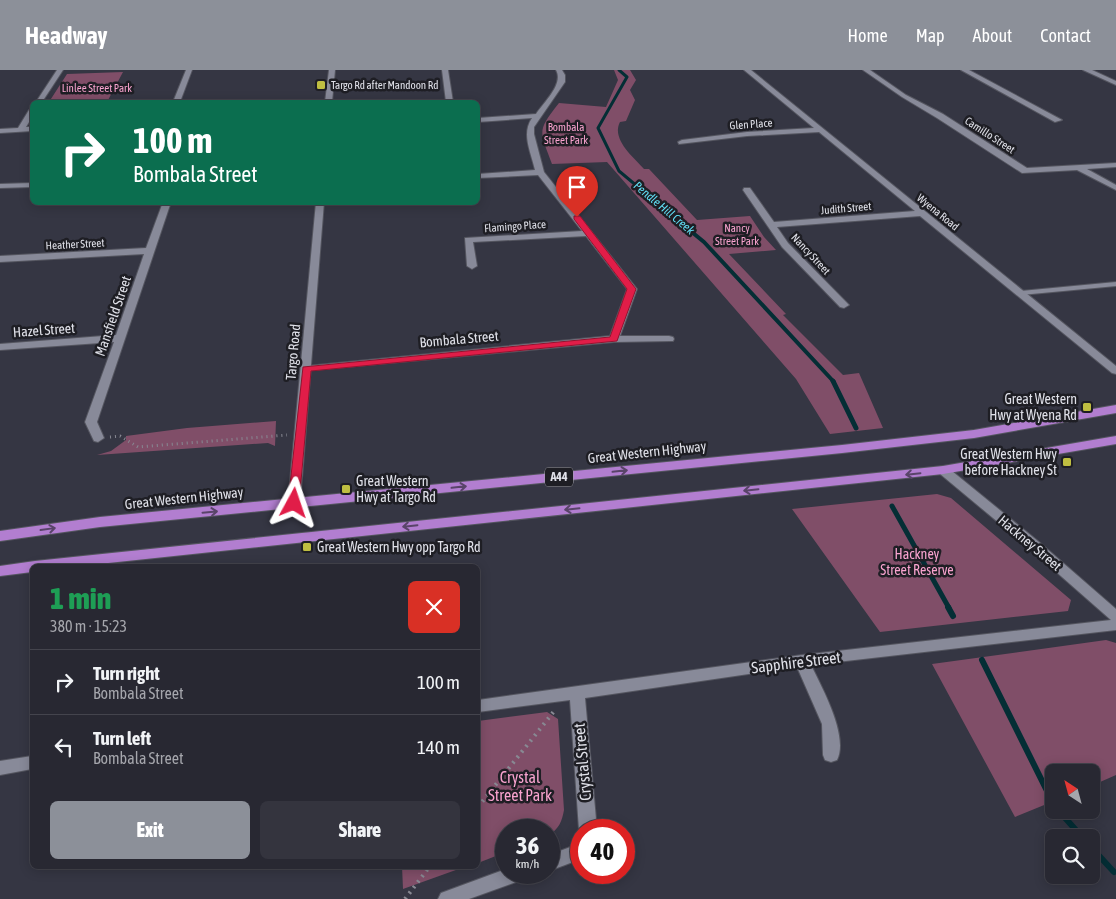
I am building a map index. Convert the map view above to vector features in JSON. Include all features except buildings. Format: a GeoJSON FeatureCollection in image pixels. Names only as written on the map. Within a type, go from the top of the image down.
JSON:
{"type":"FeatureCollection","features":[{"type":"Feature","properties":{"kind":"highway","name":"Great Western Highway"},"geometry":{"type":"LineString","coordinates":[[0,536],[100,522],[852,448],[974,434],[1116,410]]}},
{"type":"Feature","properties":{"kind":"highway"},"geometry":{"type":"LineString","coordinates":[[53,564],[943,470],[1116,440]]}},
{"type":"Feature","properties":{"kind":"highway"},"geometry":{"type":"LineString","coordinates":[[0,571],[30,567]]}},
{"type":"Feature","properties":{"kind":"street"},"geometry":{"type":"LineString","coordinates":[[39,100],[60,70]]}},
{"type":"Feature","properties":{"kind":"street"},"geometry":{"type":"LineString","coordinates":[[177,100],[189,70]]}},
{"type":"Feature","properties":{"kind":"street"},"geometry":{"type":"LineString","coordinates":[[330,100],[332,70]]}},
{"type":"Feature","properties":{"kind":"street"},"geometry":{"type":"LineString","coordinates":[[445,70],[450,100]]}},
{"type":"Feature","properties":{"kind":"street"},"geometry":{"type":"LineString","coordinates":[[559,70],[562,75],[562,82],[532,122],[530,134],[540,172],[632,289],[614,339]]}},
{"type":"Feature","properties":{"kind":"street","name":"Wyena Road"},"geometry":{"type":"LineString","coordinates":[[747,70],[1116,371]]}},
{"type":"Feature","properties":{"kind":"street","name":"Camillo Street"},"geometry":{"type":"LineString","coordinates":[[866,70],[904,96],[940,116],[1025,171],[1116,165]]}},
{"type":"Feature","properties":{"kind":"street"},"geometry":{"type":"LineString","coordinates":[[964,70],[1058,120]]}},
{"type":"Feature","properties":{"kind":"street"},"geometry":{"type":"LineString","coordinates":[[1086,70],[1116,83]]}},
{"type":"Feature","properties":{"kind":"street"},"geometry":{"type":"LineString","coordinates":[[20,130],[30,115]]}},
{"type":"Feature","properties":{"kind":"street"},"geometry":{"type":"LineString","coordinates":[[480,120],[536,116]]}},
{"type":"Feature","properties":{"kind":"street"},"geometry":{"type":"LineString","coordinates":[[0,131],[30,129]]}},
{"type":"Feature","properties":{"kind":"street","name":"Glen Place"},"geometry":{"type":"LineString","coordinates":[[682,142],[747,134],[821,130]]}},
{"type":"Feature","properties":{"kind":"street"},"geometry":{"type":"LineString","coordinates":[[1079,168],[1116,188]]}},
{"type":"Feature","properties":{"kind":"street"},"geometry":{"type":"LineString","coordinates":[[480,176],[540,172]]}},
{"type":"Feature","properties":{"kind":"street"},"geometry":{"type":"LineString","coordinates":[[0,186],[30,185]]}},
{"type":"Feature","properties":{"kind":"street","name":"Nancy Street"},"geometry":{"type":"LineString","coordinates":[[747,190],[785,245],[844,305]]}},
{"type":"Feature","properties":{"kind":"street","name":"Mansfield Street"},"geometry":{"type":"LineString","coordinates":[[98,438],[91,422],[165,205]]}},
{"type":"Feature","properties":{"kind":"street","name":"Targo Road"},"geometry":{"type":"LineString","coordinates":[[294,503],[320,205]]}},
{"type":"Feature","properties":{"kind":"street","name":"Judith Street"},"geometry":{"type":"LineString","coordinates":[[772,226],[922,213]]}},
{"type":"Feature","properties":{"kind":"street","name":"Flamingo Place"},"geometry":{"type":"LineString","coordinates":[[472,266],[468,240],[589,233]]}},
{"type":"Feature","properties":{"kind":"street","name":"Heather Street"},"geometry":{"type":"LineString","coordinates":[[0,259],[150,251]]}},
{"type":"Feature","properties":{"kind":"street","name":"Hazel Street"},"geometry":{"type":"LineString","coordinates":[[0,347],[120,338]]}},
{"type":"Feature","properties":{"kind":"street","name":"Bombala Street"},"geometry":{"type":"LineString","coordinates":[[307,369],[614,339],[669,339]]}},
{"type":"Feature","properties":{"kind":"street","name":"Hackney Street"},"geometry":{"type":"LineString","coordinates":[[943,470],[1034,545],[1116,617]]}},
{"type":"Feature","properties":{"kind":"street","name":"Sapphire Street"},"geometry":{"type":"LineString","coordinates":[[480,706],[802,661],[1116,625]]}},
{"type":"Feature","properties":{"kind":"street"},"geometry":{"type":"LineString","coordinates":[[802,661],[830,724],[831,755]]}},
{"type":"Feature","properties":{"kind":"street","name":"Crystal Street"},"geometry":{"type":"LineString","coordinates":[[572,694],[587,819]]}},
{"type":"Feature","properties":{"kind":"street"},"geometry":{"type":"LineString","coordinates":[[0,768],[30,763]]}},
{"type":"Feature","properties":{"kind":"street"},"geometry":{"type":"LineString","coordinates":[[447,899],[495,881]]}},
{"type":"Feature","properties":{"kind":"lane"},"geometry":{"type":"LineString","coordinates":[[1021,293],[1116,284]]}},
{"type":"Feature","properties":{"kind":"path"},"geometry":{"type":"LineString","coordinates":[[98,438],[120,436],[138,447],[300,434]]}},
{"type":"Feature","properties":{"kind":"path"},"geometry":{"type":"LineString","coordinates":[[480,805],[572,694]]}},
{"type":"Feature","properties":{"kind":"path"},"geometry":{"type":"LineString","coordinates":[[405,899],[428,869]]}},
{"type":"Feature","properties":{"kind":"green space"},"geometry":{"type":"Polygon","coordinates":[[[614,70],[630,70],[636,80],[630,90],[635,100],[626,121],[620,122],[618,128],[618,135],[624,147],[644,169],[649,169],[697,220],[750,216],[764,237],[776,250],[729,254],[786,314],[783,315],[843,375],[859,373],[883,428],[830,434],[796,379],[607,162],[552,164],[542,132],[547,120],[559,103],[606,107],[618,80],[614,70]]]}},
{"type":"Feature","properties":{"kind":"green space","name":"Linlee Street Park"},"geometry":{"type":"Polygon","coordinates":[[[123,72],[108,100],[50,100],[67,74],[123,72]]]}},
{"type":"Feature","properties":{"kind":"green space"},"geometry":{"type":"Polygon","coordinates":[[[276,421],[275,446],[268,443],[97,455],[111,451],[126,440],[126,436],[187,428],[276,421]]]}},
{"type":"Feature","properties":{"kind":"green space","name":"Hackney Street Reserve"},"geometry":{"type":"Polygon","coordinates":[[[937,494],[951,498],[1071,600],[1068,611],[880,632],[792,509],[937,494]]]}},
{"type":"Feature","properties":{"kind":"green space"},"geometry":{"type":"Polygon","coordinates":[[[1106,640],[1116,643],[1116,775],[1100,782],[1100,764],[1045,764],[1045,805],[1015,817],[932,664],[1106,640]]]}},
{"type":"Feature","properties":{"kind":"green space","name":"Crystal Street Park"},"geometry":{"type":"Polygon","coordinates":[[[547,712],[558,719],[564,810],[561,821],[560,823],[560,819],[495,819],[495,856],[480,862],[480,721],[547,712]]]}},
{"type":"Feature","properties":{"kind":"green space"},"geometry":{"type":"Polygon","coordinates":[[[402,869],[459,869],[403,889],[402,869]]]}},
{"type":"Feature","properties":{"kind":"waterway","name":"Pendle Hill Creek"},"geometry":{"type":"LineString","coordinates":[[619,70],[627,77],[598,128],[619,171],[662,207]]}},
{"type":"Feature","properties":{"kind":"waterway","name":"Pendle Hill Creek"},"geometry":{"type":"LineString","coordinates":[[660,206],[704,242],[834,382]]}},
{"type":"Feature","properties":{"kind":"waterway","name":"Pendle Hill Creek"},"geometry":{"type":"LineString","coordinates":[[833,381],[856,428]]}},
{"type":"Feature","properties":{"kind":"waterway","name":"Pendle Hill Creek"},"geometry":{"type":"LineString","coordinates":[[892,506],[949,608]]}},
{"type":"Feature","properties":{"kind":"waterway","name":"Pendle Hill Creek"},"geometry":{"type":"LineString","coordinates":[[948,607],[953,616]]}},
{"type":"Feature","properties":{"kind":"waterway","name":"Pendle Hill Creek"},"geometry":{"type":"LineString","coordinates":[[982,660],[1045,787]]}},
{"type":"Feature","properties":{"kind":"waterway","name":"Pendle Hill Creek"},"geometry":{"type":"LineString","coordinates":[[1066,819],[1075,829]]}},
{"type":"Feature","properties":{"kind":"waterway","name":"Pendle Hill Creek"},"geometry":{"type":"LineString","coordinates":[[1100,857],[1114,872]]}},
{"type":"Feature","properties":{"kind":"place","name":"Targo Rd after Mandoon Rd"},"geometry":{"type":"Point","coordinates":[321,85]}},
{"type":"Feature","properties":{"kind":"place","name":"Great Western Hwy at Wyena Rd"},"geometry":{"type":"Point","coordinates":[1087,407]}},
{"type":"Feature","properties":{"kind":"place","name":"Great Western Hwy before Hackney St"},"geometry":{"type":"Point","coordinates":[1067,462]}},
{"type":"Feature","properties":{"kind":"place","name":"Great Western Hwy at Targo Rd"},"geometry":{"type":"Point","coordinates":[346,489]}},
{"type":"Feature","properties":{"kind":"place","name":"Great Western Hwy opp Targo Rd"},"geometry":{"type":"Point","coordinates":[307,547]}},
{"type":"Feature","properties":{"kind":"route"},"geometry":{"type":"LineString","coordinates":[[294,503],[307,369],[614,339],[632,289],[577,217]]}},
{"type":"Feature","properties":{"kind":"park label","name":"Bombala Street Park"},"geometry":{"type":"Point","coordinates":[566,133]}},
{"type":"Feature","properties":{"kind":"park label","name":"Nancy Street Park"},"geometry":{"type":"Point","coordinates":[737,234]}}]}
